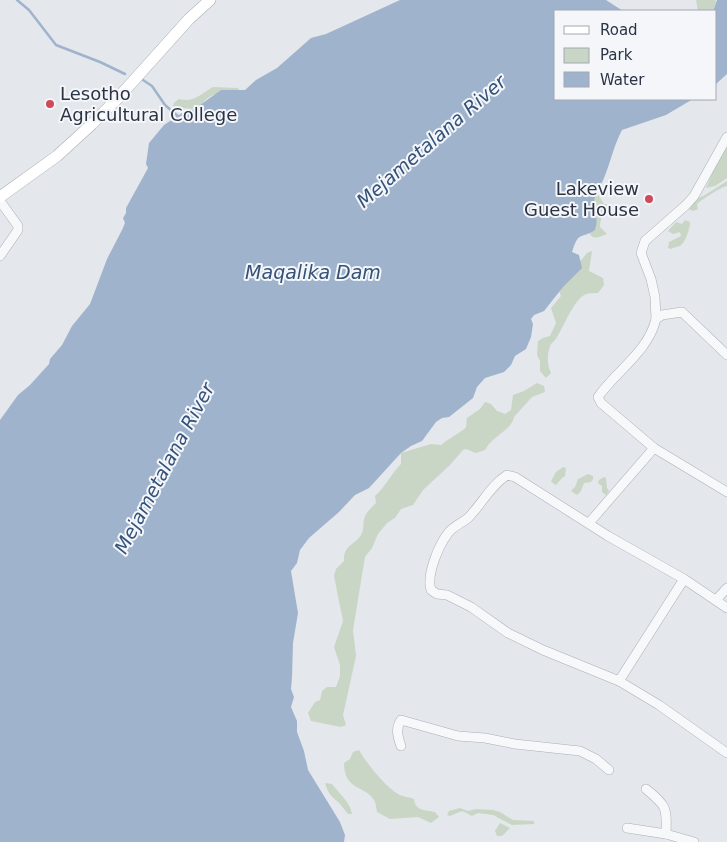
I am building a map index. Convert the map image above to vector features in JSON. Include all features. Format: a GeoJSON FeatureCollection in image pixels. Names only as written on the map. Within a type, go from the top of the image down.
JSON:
{"type":"FeatureCollection","features":[{"type":"Feature","properties":{"kind":"main road"},"geometry":{"type":"LineString","coordinates":[[0,199],[57,156],[92,124],[189,19],[210,0]]}},
{"type":"Feature","properties":{"kind":"street"},"geometry":{"type":"LineString","coordinates":[[727,137],[694,196],[686,206],[645,241],[641,253],[651,279],[655,297],[656,319],[654,331],[646,343],[598,397],[601,403],[654,448],[727,492]]}},
{"type":"Feature","properties":{"kind":"street"},"geometry":{"type":"LineString","coordinates":[[0,199],[18,226],[18,230],[0,256]]}},
{"type":"Feature","properties":{"kind":"street"},"geometry":{"type":"LineString","coordinates":[[656,319],[662,315],[682,312],[725,348]]}},
{"type":"Feature","properties":{"kind":"street"},"geometry":{"type":"LineString","coordinates":[[589,523],[654,448]]}},
{"type":"Feature","properties":{"kind":"street"},"geometry":{"type":"LineString","coordinates":[[727,608],[684,579],[507,475],[494,486],[467,519],[455,526],[446,536],[437,554],[429,579],[431,590],[437,594],[447,595],[471,607],[508,633],[560,658],[619,682],[659,705],[727,753]]}},
{"type":"Feature","properties":{"kind":"street"},"geometry":{"type":"LineString","coordinates":[[619,682],[684,579]]}},
{"type":"Feature","properties":{"kind":"street"},"geometry":{"type":"LineString","coordinates":[[716,600],[727,588]]}},
{"type":"Feature","properties":{"kind":"street"},"geometry":{"type":"LineString","coordinates":[[401,746],[397,736],[401,720],[412,725],[458,736],[580,751],[596,759],[608,770]]}},
{"type":"Feature","properties":{"kind":"street"},"geometry":{"type":"LineString","coordinates":[[646,789],[657,797],[666,811],[666,834]]}},
{"type":"Feature","properties":{"kind":"street"},"geometry":{"type":"LineString","coordinates":[[627,828],[666,834],[694,842]]}},
{"type":"Feature","properties":{"kind":"green space"},"geometry":{"type":"Polygon","coordinates":[[[696,0],[716,1],[713,10],[698,10],[696,0]]]}},
{"type":"Feature","properties":{"kind":"green space"},"geometry":{"type":"Polygon","coordinates":[[[213,87],[238,88],[239,90],[216,94],[207,99],[197,109],[173,106],[179,99],[193,99],[213,87]]]}},
{"type":"Feature","properties":{"kind":"green space"},"geometry":{"type":"Polygon","coordinates":[[[727,145],[727,178],[715,186],[706,188],[714,169],[727,145]]]}},
{"type":"Feature","properties":{"kind":"green space"},"geometry":{"type":"Polygon","coordinates":[[[727,181],[727,186],[697,204],[698,209],[693,211],[689,209],[688,207],[692,201],[727,181]]]}},
{"type":"Feature","properties":{"kind":"green space"},"geometry":{"type":"Polygon","coordinates":[[[597,193],[604,204],[612,205],[603,215],[600,223],[600,227],[607,234],[596,238],[590,234],[594,221],[591,195],[597,193]]]}},
{"type":"Feature","properties":{"kind":"green space"},"geometry":{"type":"Polygon","coordinates":[[[685,220],[690,222],[684,241],[680,246],[668,248],[669,242],[681,236],[680,232],[673,234],[668,231],[676,222],[682,224],[685,220]]]}},
{"type":"Feature","properties":{"kind":"green space"},"geometry":{"type":"Polygon","coordinates":[[[592,251],[589,271],[603,278],[604,285],[598,293],[587,294],[577,301],[573,307],[550,346],[548,360],[551,373],[546,378],[540,371],[540,361],[537,355],[538,341],[550,336],[556,323],[551,308],[561,296],[558,289],[587,253],[592,251]]]}},
{"type":"Feature","properties":{"kind":"green space"},"geometry":{"type":"Polygon","coordinates":[[[537,383],[544,386],[545,392],[532,397],[514,417],[510,426],[492,441],[485,450],[476,453],[466,449],[463,450],[423,490],[413,505],[401,509],[395,518],[387,523],[378,534],[372,548],[365,557],[353,630],[356,656],[343,715],[346,725],[341,727],[311,721],[308,713],[315,702],[320,700],[322,691],[327,687],[336,687],[340,676],[340,665],[334,647],[343,621],[334,576],[336,569],[344,561],[347,548],[361,535],[364,519],[376,503],[375,496],[401,464],[401,453],[431,444],[441,445],[465,428],[467,418],[480,409],[485,402],[491,404],[497,411],[505,414],[511,410],[513,395],[537,383]]]}},
{"type":"Feature","properties":{"kind":"green space"},"geometry":{"type":"Polygon","coordinates":[[[563,467],[566,468],[565,476],[556,485],[551,481],[556,472],[563,467]]]}},
{"type":"Feature","properties":{"kind":"green space"},"geometry":{"type":"Polygon","coordinates":[[[588,474],[593,476],[591,482],[584,483],[577,495],[571,491],[578,479],[588,474]]]}},
{"type":"Feature","properties":{"kind":"green space"},"geometry":{"type":"Polygon","coordinates":[[[604,477],[606,478],[609,491],[606,495],[602,492],[602,486],[598,483],[604,477]]]}},
{"type":"Feature","properties":{"kind":"green space"},"geometry":{"type":"Polygon","coordinates":[[[359,750],[366,761],[393,791],[414,799],[418,808],[435,812],[439,817],[431,823],[418,817],[390,819],[377,812],[376,804],[370,795],[351,783],[345,772],[344,763],[350,759],[353,752],[359,750]]]}},
{"type":"Feature","properties":{"kind":"green space"},"geometry":{"type":"Polygon","coordinates":[[[325,783],[332,784],[347,801],[352,814],[348,814],[331,795],[325,783]]]}},
{"type":"Feature","properties":{"kind":"green space"},"geometry":{"type":"Polygon","coordinates":[[[460,808],[468,811],[476,809],[493,810],[513,820],[534,821],[534,824],[512,825],[493,815],[478,813],[472,816],[462,811],[450,816],[447,815],[449,811],[460,808]]]}},
{"type":"Feature","properties":{"kind":"green space"},"geometry":{"type":"Polygon","coordinates":[[[500,823],[510,828],[502,836],[497,836],[495,831],[500,823]]]}},
{"type":"Feature","properties":{"kind":"water","name":"Maqalika Dam"},"geometry":{"type":"Polygon","coordinates":[[[400,0],[606,0],[621,10],[554,10],[554,100],[691,100],[666,115],[622,130],[604,178],[595,196],[594,207],[597,222],[595,230],[580,236],[574,245],[572,252],[579,255],[582,268],[563,287],[544,311],[534,315],[531,319],[533,324],[531,337],[526,349],[515,356],[511,365],[504,372],[485,378],[477,387],[473,398],[449,417],[442,418],[436,422],[422,441],[401,453],[369,488],[355,495],[309,538],[300,550],[297,563],[291,571],[298,613],[293,643],[291,689],[294,697],[291,707],[297,721],[297,732],[308,770],[340,822],[345,835],[344,842],[0,842],[0,420],[18,395],[49,364],[50,359],[62,345],[72,326],[90,304],[107,259],[125,223],[123,218],[126,208],[148,168],[146,164],[149,143],[164,125],[188,109],[193,110],[221,90],[245,90],[256,80],[277,68],[311,38],[326,34],[400,0]]]}},
{"type":"Feature","properties":{"kind":"water"},"geometry":{"type":"Polygon","coordinates":[[[717,0],[727,0],[727,74],[717,83],[717,10],[713,10],[717,0]]]}},
{"type":"Feature","properties":{"kind":"waterway"},"geometry":{"type":"LineString","coordinates":[[17,0],[29,10],[56,45],[125,74]]}},
{"type":"Feature","properties":{"kind":"waterway"},"geometry":{"type":"LineString","coordinates":[[143,80],[152,86],[165,105],[180,118]]}},
{"type":"Feature","properties":{"kind":"place","name":"Lesotho Agricultural College"},"geometry":{"type":"Point","coordinates":[50,104]}},
{"type":"Feature","properties":{"kind":"place","name":"Lakeview Guest House"},"geometry":{"type":"Point","coordinates":[649,199]}},
{"type":"Feature","properties":{"kind":"water label","name":"Mejametalana River"},"geometry":{"type":"Point","coordinates":[431,141]}},
{"type":"Feature","properties":{"kind":"water label","name":"Mejametalana River"},"geometry":{"type":"Point","coordinates":[164,468]}}]}
